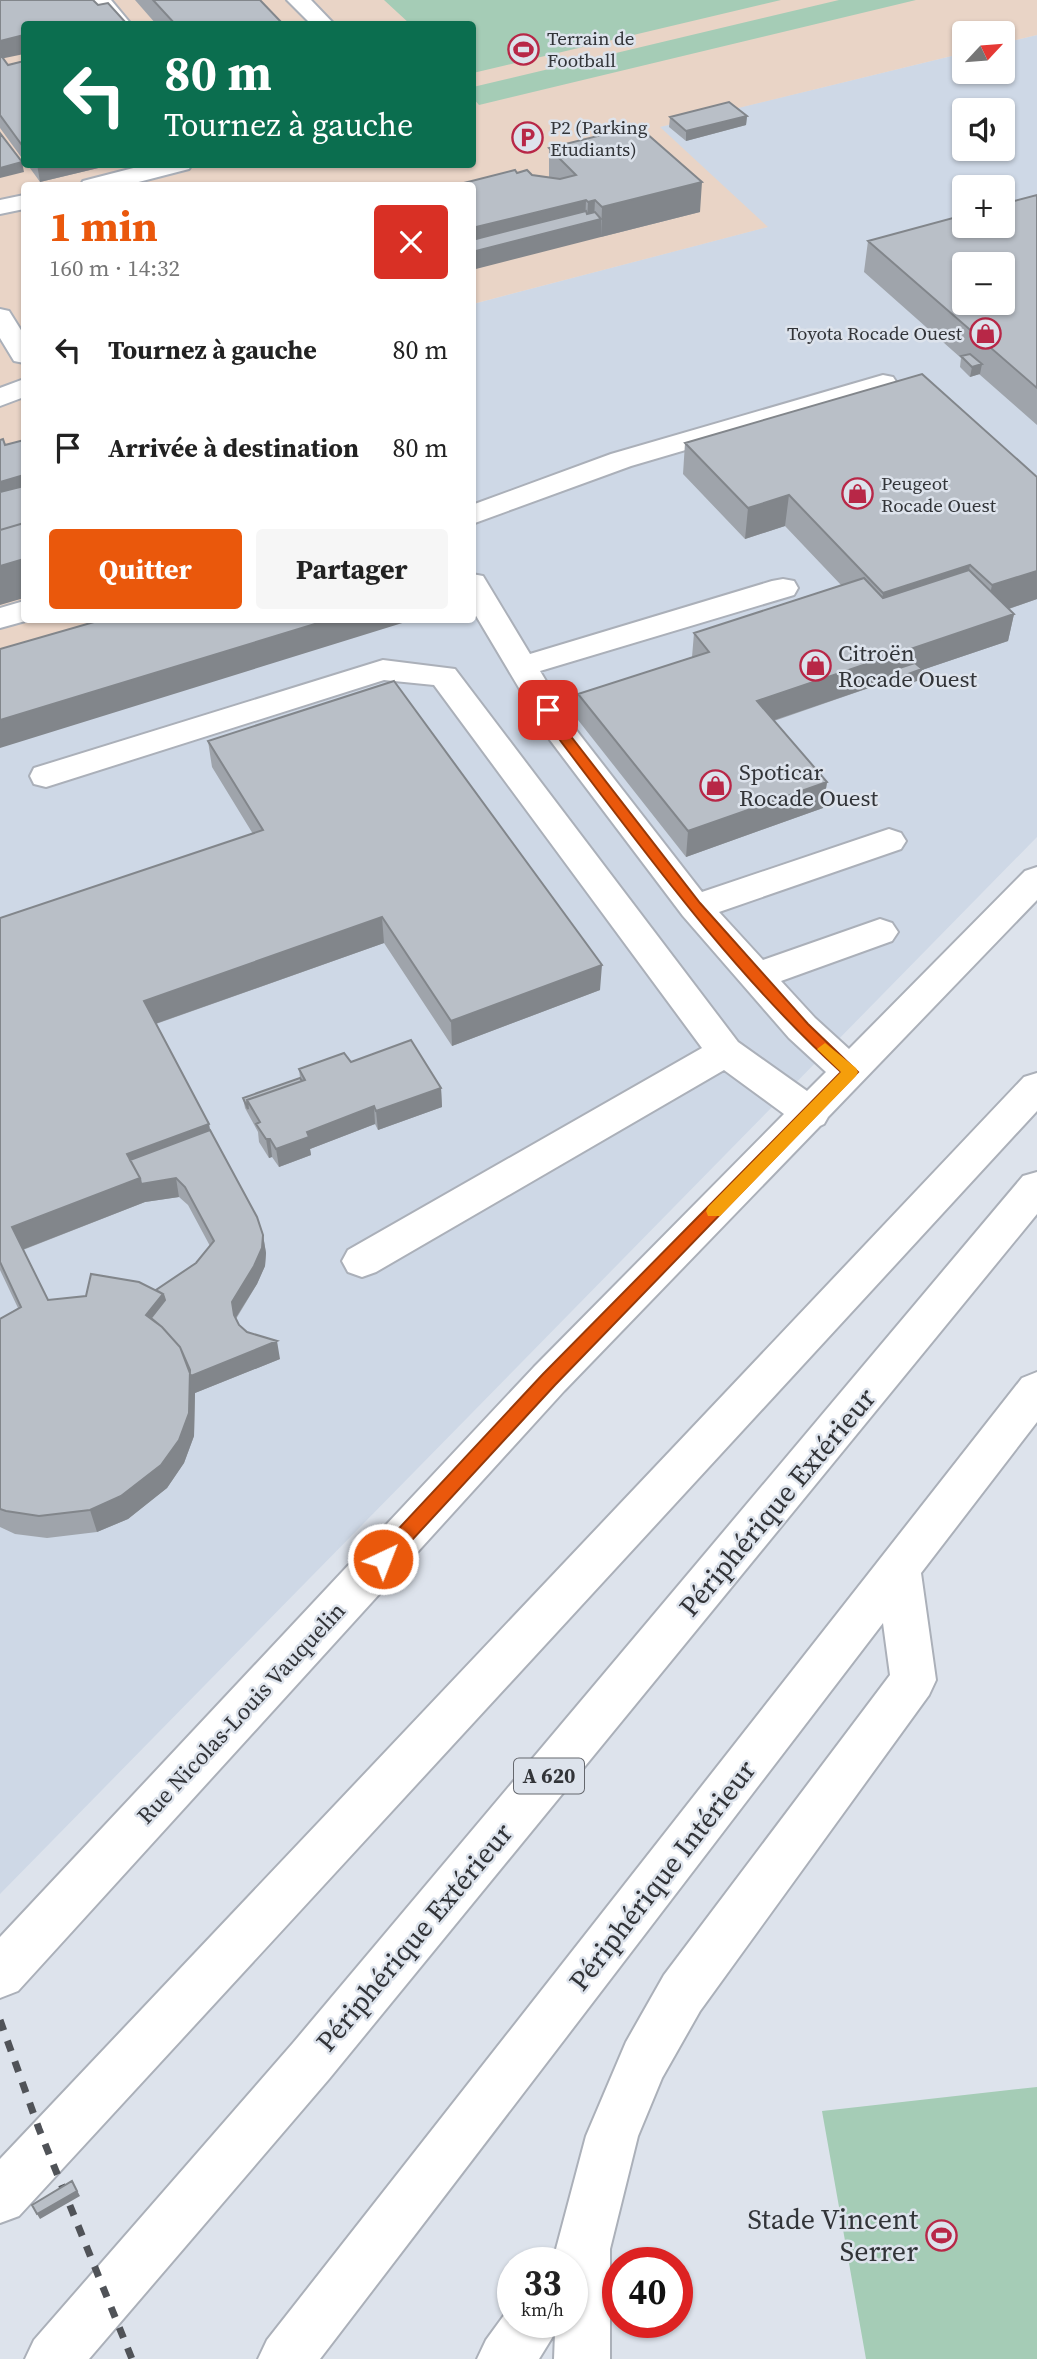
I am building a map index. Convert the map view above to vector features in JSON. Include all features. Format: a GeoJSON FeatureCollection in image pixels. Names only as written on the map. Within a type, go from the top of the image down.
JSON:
{"type":"FeatureCollection","features":[{"type":"Feature","properties":{"kind":"main road"},"geometry":{"type":"LineString","coordinates":[[99,0],[117,21]]}},
{"type":"Feature","properties":{"kind":"main road"},"geometry":{"type":"LineString","coordinates":[[298,0],[320,21]]}},
{"type":"Feature","properties":{"kind":"main road"},"geometry":{"type":"LineString","coordinates":[[108,182],[164,168]]}},
{"type":"Feature","properties":{"kind":"main road"},"geometry":{"type":"LineString","coordinates":[[0,207],[21,203]]}},
{"type":"Feature","properties":{"kind":"main road"},"geometry":{"type":"LineString","coordinates":[[0,317],[21,350]]}},
{"type":"Feature","properties":{"kind":"main road"},"geometry":{"type":"LineString","coordinates":[[476,514],[621,460],[883,383]]}},
{"type":"Feature","properties":{"kind":"main road"},"geometry":{"type":"LineString","coordinates":[[0,398],[21,388]]}},
{"type":"Feature","properties":{"kind":"main road"},"geometry":{"type":"LineString","coordinates":[[524,666],[783,588]]}},
{"type":"Feature","properties":{"kind":"main road"},"geometry":{"type":"LineString","coordinates":[[476,589],[561,732],[695,907],[802,1028],[850,1072]]}},
{"type":"Feature","properties":{"kind":"main road"},"geometry":{"type":"LineString","coordinates":[[0,618],[21,612]]}},
{"type":"Feature","properties":{"kind":"main road"},"geometry":{"type":"LineString","coordinates":[[46,776],[383,670],[444,676],[724,1052],[811,1114]]}},
{"type":"Feature","properties":{"kind":"main road"},"geometry":{"type":"LineString","coordinates":[[695,907],[890,841]]}},
{"type":"Feature","properties":{"kind":"main road","name":"Rue Nicolas-Louis Vauquelin"},"geometry":{"type":"LineString","coordinates":[[0,1973],[549,1380],[1037,879]]}},
{"type":"Feature","properties":{"kind":"main road"},"geometry":{"type":"LineString","coordinates":[[755,977],[880,932]]}},
{"type":"Feature","properties":{"kind":"main road"},"geometry":{"type":"LineString","coordinates":[[362,1261],[724,1052]]}},
{"type":"Feature","properties":{"kind":"main road"},"geometry":{"type":"LineString","coordinates":[[0,2197],[1037,1087]]}},
{"type":"Feature","properties":{"kind":"main road","name":"Périphérique Extérieur"},"geometry":{"type":"LineString","coordinates":[[53,2359],[311,2061],[1037,1187]]}},
{"type":"Feature","properties":{"kind":"main road","name":"Périphérique Intérieur"},"geometry":{"type":"LineString","coordinates":[[286,2359],[1037,1390]]}},
{"type":"Feature","properties":{"kind":"main road"},"geometry":{"type":"LineString","coordinates":[[581,2247],[612,2136],[644,2060],[682,1993],[913,1680],[899,1569]]}},
{"type":"Feature","properties":{"kind":"main road"},"geometry":{"type":"LineString","coordinates":[[505,2359],[520,2338]]}},
{"type":"Feature","properties":{"kind":"main road"},"geometry":{"type":"LineString","coordinates":[[581,2338],[582,2359]]}},
{"type":"Feature","properties":{"kind":"shaded area"},"geometry":{"type":"Polygon","coordinates":[[[0,0],[1037,0],[1037,35],[1015,40],[1015,21],[952,21],[952,56],[660,127],[768,227],[476,303],[476,182],[21,182],[21,623],[154,623],[0,669],[0,0]]]}},
{"type":"Feature","properties":{"kind":"shaded area"},"geometry":{"type":"Polygon","coordinates":[[[1037,35],[1037,837],[0,1894],[0,669],[154,623],[476,623],[476,303],[767,227],[659,127],[952,56],[952,84],[1015,84],[1015,40],[1037,35]]]}},
{"type":"Feature","properties":{"kind":"green space","name":"Terrain de Football"},"geometry":{"type":"Polygon","coordinates":[[[384,0],[781,0],[476,72],[476,21],[407,21],[384,0]]]}},
{"type":"Feature","properties":{"kind":"green space"},"geometry":{"type":"Polygon","coordinates":[[[839,0],[916,0],[479,105],[476,102],[476,86],[839,0]]]}},
{"type":"Feature","properties":{"kind":"green space","name":"Stade Vincent Serrer"},"geometry":{"type":"Polygon","coordinates":[[[1037,2087],[1037,2359],[866,2359],[822,2111],[1037,2087]]]}},
{"type":"Feature","properties":{"kind":"building"},"geometry":{"type":"Polygon","coordinates":[[[0,0],[93,0],[98,5],[108,3],[124,21],[21,21],[21,36],[0,41],[0,0]]]}},
{"type":"Feature","properties":{"kind":"building"},"geometry":{"type":"Polygon","coordinates":[[[153,0],[260,0],[280,21],[172,21],[153,0]]]}},
{"type":"Feature","properties":{"kind":"building"},"geometry":{"type":"Polygon","coordinates":[[[0,54],[8,65],[21,62],[21,144],[0,115],[0,54]]]}},
{"type":"Feature","properties":{"kind":"building"},"geometry":{"type":"Polygon","coordinates":[[[729,102],[747,116],[686,131],[670,117],[729,102]]]}},
{"type":"Feature","properties":{"kind":"building"},"geometry":{"type":"Polygon","coordinates":[[[638,126],[702,182],[602,207],[595,200],[586,200],[476,227],[476,182],[468,182],[515,170],[517,173],[527,170],[532,175],[560,179],[576,175],[549,148],[638,126]]]}},
{"type":"Feature","properties":{"kind":"building"},"geometry":{"type":"Polygon","coordinates":[[[0,133],[21,162],[0,168],[0,133]]]}},
{"type":"Feature","properties":{"kind":"building"},"geometry":{"type":"Polygon","coordinates":[[[1037,195],[1037,388],[953,315],[1015,315],[1015,252],[952,252],[952,314],[868,241],[952,218],[952,238],[1015,238],[1015,201],[1037,195]]]}},
{"type":"Feature","properties":{"kind":"building"},"geometry":{"type":"Polygon","coordinates":[[[586,211],[587,214],[595,212],[601,219],[476,251],[476,239],[586,211]]]}},
{"type":"Feature","properties":{"kind":"building"},"geometry":{"type":"Polygon","coordinates":[[[970,354],[982,364],[972,367],[961,356],[970,354]]]}},
{"type":"Feature","properties":{"kind":"building","name":"Peugeot Rocade Ouest"},"geometry":{"type":"Polygon","coordinates":[[[922,374],[1037,477],[1037,571],[992,585],[970,565],[883,593],[789,495],[748,508],[685,443],[922,374]]]}},
{"type":"Feature","properties":{"kind":"building"},"geometry":{"type":"Polygon","coordinates":[[[3,439],[5,445],[21,441],[21,476],[0,482],[0,440],[3,439]]]}},
{"type":"Feature","properties":{"kind":"building"},"geometry":{"type":"Polygon","coordinates":[[[21,487],[21,524],[0,530],[0,492],[21,487]]]}},
{"type":"Feature","properties":{"kind":"building"},"geometry":{"type":"Polygon","coordinates":[[[21,524],[21,560],[0,566],[0,530],[21,524]]]}},
{"type":"Feature","properties":{"kind":"building"},"geometry":{"type":"Polygon","coordinates":[[[969,570],[1014,614],[757,701],[827,782],[688,831],[578,694],[709,652],[694,633],[864,578],[883,598],[969,570]]]}},
{"type":"Feature","properties":{"kind":"building"},"geometry":{"type":"Polygon","coordinates":[[[91,623],[318,623],[0,720],[0,649],[91,623]]]}},
{"type":"Feature","properties":{"kind":"building"},"geometry":{"type":"Polygon","coordinates":[[[915,663],[922,669],[900,677],[893,670],[915,663]]]}},
{"type":"Feature","properties":{"kind":"building"},"geometry":{"type":"Polygon","coordinates":[[[394,681],[602,965],[451,1021],[382,917],[144,1001],[209,1124],[127,1154],[140,1178],[12,1227],[48,1300],[86,1296],[91,1274],[139,1282],[163,1294],[146,1315],[162,1327],[180,1347],[190,1370],[189,1413],[179,1440],[161,1465],[121,1496],[90,1510],[39,1516],[0,1509],[0,1319],[21,1307],[0,1262],[0,918],[263,830],[208,741],[394,681]]]}},
{"type":"Feature","properties":{"kind":"building"},"geometry":{"type":"Polygon","coordinates":[[[411,1040],[441,1088],[376,1111],[374,1106],[307,1132],[309,1137],[276,1149],[256,1124],[260,1122],[247,1100],[305,1080],[299,1069],[344,1053],[351,1062],[411,1040]]]}},
{"type":"Feature","properties":{"kind":"building"},"geometry":{"type":"Polygon","coordinates":[[[300,1078],[302,1081],[247,1100],[248,1109],[243,1098],[300,1078]]]}},
{"type":"Feature","properties":{"kind":"building"},"geometry":{"type":"Polygon","coordinates":[[[210,1130],[257,1217],[263,1235],[262,1248],[254,1266],[232,1302],[234,1315],[239,1325],[247,1332],[277,1341],[191,1376],[180,1347],[151,1318],[165,1300],[163,1294],[156,1290],[196,1263],[214,1241],[185,1187],[176,1178],[141,1184],[130,1160],[210,1130]]]}},
{"type":"Feature","properties":{"kind":"building"},"geometry":{"type":"Polygon","coordinates":[[[72,2181],[77,2191],[37,2214],[32,2205],[72,2181]]]}},
{"type":"Feature","properties":{"kind":"railway"},"geometry":{"type":"LineString","coordinates":[[0,2020],[39,2129],[132,2359]]}},
{"type":"Feature","properties":{"kind":"slow traffic"},"geometry":{"type":"LineString","coordinates":[[714,1211],[850,1072],[825,1049]]}},
{"type":"Feature","properties":{"kind":"place","name":"Terrain de Football"},"geometry":{"type":"Point","coordinates":[524,49]}},
{"type":"Feature","properties":{"kind":"place","name":"P2 (Parking Etudiants)"},"geometry":{"type":"Point","coordinates":[527,138]}},
{"type":"Feature","properties":{"kind":"place","name":"Toyota Rocade Ouest"},"geometry":{"type":"Point","coordinates":[985,333]}},
{"type":"Feature","properties":{"kind":"place","name":"Peugeot Rocade Ouest"},"geometry":{"type":"Point","coordinates":[858,494]}},
{"type":"Feature","properties":{"kind":"place","name":"Citroën Rocade Ouest"},"geometry":{"type":"Point","coordinates":[815,666]}},
{"type":"Feature","properties":{"kind":"place","name":"Spoticar Rocade Ouest"},"geometry":{"type":"Point","coordinates":[716,785]}},
{"type":"Feature","properties":{"kind":"place","name":"Stade Vincent Serrer"},"geometry":{"type":"Point","coordinates":[941,2235]}},
{"type":"Feature","properties":{"kind":"route"},"geometry":{"type":"LineString","coordinates":[[383,1559],[549,1380],[850,1072],[802,1028],[695,907],[561,732],[548,710]]}}]}
